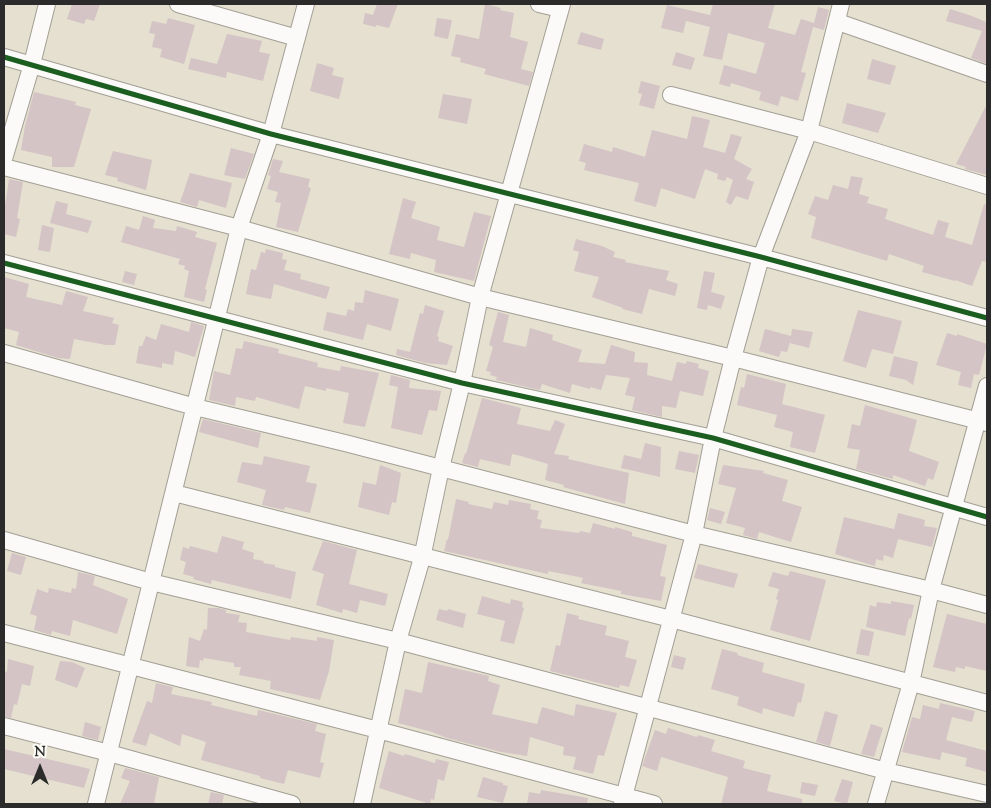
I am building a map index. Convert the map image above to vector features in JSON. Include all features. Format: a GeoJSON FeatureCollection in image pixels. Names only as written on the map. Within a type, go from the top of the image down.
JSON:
{"type":"FeatureCollection","features":[{"type":"Feature","properties":{"kind":"street"},"geometry":{"type":"LineString","coordinates":[[4,159],[32,64],[47,4]]}},
{"type":"Feature","properties":{"kind":"street"},"geometry":{"type":"LineString","coordinates":[[178,4],[297,38]]}},
{"type":"Feature","properties":{"kind":"street"},"geometry":{"type":"LineString","coordinates":[[96,804],[239,228],[271,134],[306,4]]}},
{"type":"Feature","properties":{"kind":"street"},"geometry":{"type":"LineString","coordinates":[[362,804],[398,641],[422,558],[480,298],[561,6],[539,4]]}},
{"type":"Feature","properties":{"kind":"street"},"geometry":{"type":"LineString","coordinates":[[623,800],[694,534],[713,438],[733,358],[761,258],[809,131],[842,4]]}},
{"type":"Feature","properties":{"kind":"street"},"geometry":{"type":"LineString","coordinates":[[838,22],[987,74]]}},
{"type":"Feature","properties":{"kind":"street"},"geometry":{"type":"LineString","coordinates":[[4,57],[271,134],[509,193],[987,318]]}},
{"type":"Feature","properties":{"kind":"street"},"geometry":{"type":"LineString","coordinates":[[671,94],[809,131],[987,186]]}},
{"type":"Feature","properties":{"kind":"street"},"geometry":{"type":"LineString","coordinates":[[4,167],[239,228],[480,298],[733,358],[982,421]]}},
{"type":"Feature","properties":{"kind":"street"},"geometry":{"type":"LineString","coordinates":[[4,263],[462,383],[713,438],[987,517]]}},
{"type":"Feature","properties":{"kind":"street"},"geometry":{"type":"LineString","coordinates":[[4,353],[195,406],[345,442],[694,534],[931,590],[987,606]]}},
{"type":"Feature","properties":{"kind":"street"},"geometry":{"type":"LineString","coordinates":[[876,804],[912,683],[931,590],[954,508],[982,421],[987,386]]}},
{"type":"Feature","properties":{"kind":"street"},"geometry":{"type":"LineString","coordinates":[[174,493],[422,558],[671,619],[987,703]]}},
{"type":"Feature","properties":{"kind":"street"},"geometry":{"type":"LineString","coordinates":[[4,540],[151,582],[398,641],[886,771],[987,794]]}},
{"type":"Feature","properties":{"kind":"street"},"geometry":{"type":"LineString","coordinates":[[4,633],[378,730],[623,800],[654,804]]}},
{"type":"Feature","properties":{"kind":"street"},"geometry":{"type":"LineString","coordinates":[[4,726],[292,804]]}},
{"type":"Feature","properties":{"kind":"building"},"geometry":{"type":"Polygon","coordinates":[[[72,4],[100,4],[94,21],[86,19],[84,24],[67,19],[72,4]]]}},
{"type":"Feature","properties":{"kind":"building"},"geometry":{"type":"Polygon","coordinates":[[[377,4],[398,4],[389,28],[363,24],[365,13],[373,15],[377,4]]]}},
{"type":"Feature","properties":{"kind":"building"},"geometry":{"type":"Polygon","coordinates":[[[485,4],[514,13],[510,37],[528,42],[521,69],[533,72],[529,86],[484,74],[486,69],[460,62],[461,58],[451,56],[456,34],[479,39],[485,4]]]}},
{"type":"Feature","properties":{"kind":"building"},"geometry":{"type":"Polygon","coordinates":[[[713,4],[775,4],[768,28],[795,35],[801,19],[814,23],[818,7],[829,10],[824,30],[813,27],[801,72],[806,73],[798,101],[781,96],[778,106],[759,100],[761,92],[731,83],[730,87],[719,84],[724,65],[756,74],[765,43],[728,33],[722,60],[703,56],[710,27],[686,21],[683,33],[661,28],[667,5],[710,15],[713,4]]]}},
{"type":"Feature","properties":{"kind":"building"},"geometry":{"type":"Polygon","coordinates":[[[950,9],[986,22],[987,19],[987,64],[971,58],[982,31],[946,21],[950,9]]]}},
{"type":"Feature","properties":{"kind":"building"},"geometry":{"type":"Polygon","coordinates":[[[168,18],[195,25],[184,64],[160,57],[162,49],[152,47],[155,34],[149,33],[152,21],[166,24],[168,18]]]}},
{"type":"Feature","properties":{"kind":"building"},"geometry":{"type":"Polygon","coordinates":[[[437,18],[452,20],[448,39],[434,36],[437,18]]]}},
{"type":"Feature","properties":{"kind":"building"},"geometry":{"type":"Polygon","coordinates":[[[581,32],[604,39],[601,50],[577,44],[581,32]]]}},
{"type":"Feature","properties":{"kind":"building"},"geometry":{"type":"Polygon","coordinates":[[[227,34],[262,41],[259,52],[270,54],[263,81],[227,72],[226,78],[188,69],[191,58],[217,64],[227,34]]]}},
{"type":"Feature","properties":{"kind":"building"},"geometry":{"type":"Polygon","coordinates":[[[676,52],[695,58],[691,70],[672,65],[676,52]]]}},
{"type":"Feature","properties":{"kind":"building"},"geometry":{"type":"Polygon","coordinates":[[[872,59],[896,66],[890,85],[867,79],[872,59]]]}},
{"type":"Feature","properties":{"kind":"building"},"geometry":{"type":"Polygon","coordinates":[[[317,63],[334,68],[332,75],[344,78],[339,99],[310,91],[317,63]]]}},
{"type":"Feature","properties":{"kind":"building"},"geometry":{"type":"Polygon","coordinates":[[[641,81],[660,86],[654,109],[639,105],[642,94],[638,93],[641,81]]]}},
{"type":"Feature","properties":{"kind":"building"},"geometry":{"type":"Polygon","coordinates":[[[34,92],[76,102],[75,105],[91,109],[74,167],[52,167],[52,157],[21,150],[34,92]]]}},
{"type":"Feature","properties":{"kind":"building"},"geometry":{"type":"Polygon","coordinates":[[[443,94],[472,99],[467,124],[438,118],[443,94]]]}},
{"type":"Feature","properties":{"kind":"building"},"geometry":{"type":"Polygon","coordinates":[[[847,103],[886,113],[878,133],[842,123],[847,103]]]}},
{"type":"Feature","properties":{"kind":"building"},"geometry":{"type":"Polygon","coordinates":[[[987,104],[987,175],[965,169],[966,167],[956,164],[987,104]]]}},
{"type":"Feature","properties":{"kind":"building"},"geometry":{"type":"Polygon","coordinates":[[[692,116],[710,120],[703,147],[725,153],[731,134],[742,137],[734,159],[752,169],[746,179],[754,182],[748,200],[736,196],[731,205],[726,202],[733,180],[727,177],[725,181],[717,179],[718,174],[705,169],[695,199],[661,188],[656,207],[634,201],[639,183],[584,170],[586,163],[579,161],[584,144],[612,152],[613,147],[645,157],[652,130],[687,139],[692,116]]]}},
{"type":"Feature","properties":{"kind":"building"},"geometry":{"type":"Polygon","coordinates":[[[231,148],[254,154],[245,179],[224,175],[231,148]]]}},
{"type":"Feature","properties":{"kind":"building"},"geometry":{"type":"Polygon","coordinates":[[[113,151],[152,160],[146,190],[117,181],[118,178],[105,175],[113,151]]]}},
{"type":"Feature","properties":{"kind":"building"},"geometry":{"type":"Polygon","coordinates":[[[273,159],[283,161],[279,172],[310,179],[308,187],[311,188],[298,232],[276,227],[281,203],[275,202],[278,192],[267,189],[271,176],[268,175],[273,159]]]}},
{"type":"Feature","properties":{"kind":"building"},"geometry":{"type":"Polygon","coordinates":[[[190,173],[232,183],[226,208],[199,200],[197,207],[180,202],[190,173]]]}},
{"type":"Feature","properties":{"kind":"building"},"geometry":{"type":"Polygon","coordinates":[[[851,176],[863,178],[859,194],[869,197],[867,203],[888,209],[885,219],[933,235],[938,220],[949,223],[945,237],[972,245],[984,204],[987,205],[987,262],[982,261],[972,286],[922,272],[924,266],[889,254],[887,261],[811,238],[816,217],[808,214],[815,196],[828,200],[833,185],[848,189],[851,176]]]}},
{"type":"Feature","properties":{"kind":"building"},"geometry":{"type":"Polygon","coordinates":[[[9,179],[23,182],[17,218],[20,219],[16,237],[4,234],[4,212],[9,179]]]}},
{"type":"Feature","properties":{"kind":"building"},"geometry":{"type":"Polygon","coordinates":[[[403,198],[416,202],[411,218],[440,227],[437,240],[464,247],[474,212],[491,216],[474,281],[434,272],[436,260],[411,253],[410,259],[389,254],[403,198]]]}},
{"type":"Feature","properties":{"kind":"building"},"geometry":{"type":"Polygon","coordinates":[[[56,201],[68,204],[66,214],[92,221],[88,233],[50,223],[56,201]]]}},
{"type":"Feature","properties":{"kind":"building"},"geometry":{"type":"Polygon","coordinates":[[[143,216],[155,220],[153,228],[176,231],[177,226],[197,232],[195,237],[217,243],[205,289],[207,290],[204,302],[184,297],[189,271],[184,269],[185,266],[178,264],[180,259],[121,242],[126,226],[139,230],[143,216]]]}},
{"type":"Feature","properties":{"kind":"building"},"geometry":{"type":"Polygon","coordinates":[[[42,225],[54,228],[50,252],[38,250],[42,225]]]}},
{"type":"Feature","properties":{"kind":"building"},"geometry":{"type":"Polygon","coordinates":[[[576,239],[602,246],[615,252],[613,257],[626,260],[625,262],[669,271],[666,280],[678,284],[675,296],[649,289],[642,314],[622,309],[592,297],[599,277],[574,271],[579,252],[573,250],[576,239]]]}},
{"type":"Feature","properties":{"kind":"building"},"geometry":{"type":"Polygon","coordinates":[[[266,249],[283,253],[282,259],[287,260],[284,270],[301,274],[300,279],[330,287],[326,299],[274,284],[271,299],[246,294],[251,269],[256,270],[261,252],[265,253],[266,249]]]}},
{"type":"Feature","properties":{"kind":"building"},"geometry":{"type":"Polygon","coordinates":[[[125,271],[137,274],[134,285],[122,282],[125,271]]]}},
{"type":"Feature","properties":{"kind":"building"},"geometry":{"type":"Polygon","coordinates":[[[704,271],[715,273],[711,292],[725,296],[721,309],[708,305],[707,310],[697,308],[704,271]]]}},
{"type":"Feature","properties":{"kind":"building"},"geometry":{"type":"Polygon","coordinates":[[[4,277],[29,284],[26,297],[62,305],[66,291],[88,297],[83,311],[114,318],[112,323],[119,325],[115,345],[74,339],[70,359],[58,358],[16,345],[19,332],[4,328],[4,277]]]}},
{"type":"Feature","properties":{"kind":"building"},"geometry":{"type":"Polygon","coordinates":[[[365,290],[399,299],[391,331],[367,324],[363,340],[323,330],[327,312],[346,316],[348,309],[354,311],[355,302],[363,303],[365,290]]]}},
{"type":"Feature","properties":{"kind":"building"},"geometry":{"type":"Polygon","coordinates":[[[425,305],[444,311],[437,336],[439,337],[438,341],[453,346],[447,365],[425,363],[396,355],[397,349],[410,352],[420,313],[423,314],[425,305]]]}},
{"type":"Feature","properties":{"kind":"building"},"geometry":{"type":"Polygon","coordinates":[[[858,310],[902,321],[893,354],[872,349],[866,368],[843,361],[858,310]]]}},
{"type":"Feature","properties":{"kind":"building"},"geometry":{"type":"Polygon","coordinates":[[[498,312],[509,315],[503,342],[526,347],[530,328],[553,335],[552,340],[582,350],[578,362],[605,364],[611,345],[635,352],[634,362],[648,363],[647,375],[672,381],[677,362],[686,364],[687,361],[699,364],[698,368],[709,371],[703,396],[680,391],[676,408],[662,406],[662,417],[632,410],[635,397],[625,395],[630,378],[606,375],[601,390],[572,384],[570,393],[542,384],[540,390],[496,380],[497,377],[490,375],[491,372],[486,371],[493,347],[489,345],[498,312]]]}},
{"type":"Feature","properties":{"kind":"building"},"geometry":{"type":"Polygon","coordinates":[[[191,322],[204,326],[195,357],[175,351],[173,365],[162,363],[162,368],[136,363],[139,346],[142,346],[146,336],[156,340],[161,324],[189,332],[191,322]]]}},
{"type":"Feature","properties":{"kind":"building"},"geometry":{"type":"Polygon","coordinates":[[[765,329],[791,336],[792,329],[813,332],[809,348],[790,343],[791,338],[787,352],[781,351],[779,357],[759,351],[765,329]]]}},
{"type":"Feature","properties":{"kind":"building"},"geometry":{"type":"Polygon","coordinates":[[[947,333],[957,336],[957,334],[987,344],[979,375],[974,374],[971,388],[958,385],[961,372],[936,365],[947,333]]]}},
{"type":"Feature","properties":{"kind":"building"},"geometry":{"type":"Polygon","coordinates":[[[244,341],[279,349],[278,353],[318,363],[317,367],[340,371],[341,366],[379,373],[365,427],[343,423],[349,393],[326,388],[326,391],[305,386],[299,409],[256,397],[255,401],[236,397],[235,406],[209,400],[214,371],[230,375],[236,348],[242,349],[244,341]]]}},
{"type":"Feature","properties":{"kind":"building"},"geometry":{"type":"Polygon","coordinates":[[[894,356],[918,362],[913,385],[906,380],[889,376],[894,356]]]}},
{"type":"Feature","properties":{"kind":"building"},"geometry":{"type":"Polygon","coordinates":[[[747,374],[786,384],[782,404],[825,415],[815,453],[790,447],[793,432],[774,427],[777,415],[737,405],[741,387],[744,388],[747,374]]]}},
{"type":"Feature","properties":{"kind":"building"},"geometry":{"type":"Polygon","coordinates":[[[391,375],[410,380],[409,388],[441,391],[437,411],[429,410],[422,435],[391,428],[398,387],[389,385],[391,375]]]}},
{"type":"Feature","properties":{"kind":"building"},"geometry":{"type":"Polygon","coordinates":[[[482,398],[521,408],[517,424],[550,431],[555,420],[565,424],[554,454],[569,456],[568,459],[629,473],[625,504],[563,487],[564,485],[545,480],[548,464],[521,456],[512,454],[510,466],[480,459],[478,467],[462,463],[482,398]]]}},
{"type":"Feature","properties":{"kind":"building"},"geometry":{"type":"Polygon","coordinates":[[[865,405],[917,420],[909,451],[939,462],[933,480],[928,478],[925,486],[893,475],[893,479],[856,469],[860,450],[847,448],[852,424],[860,426],[865,405]]]}},
{"type":"Feature","properties":{"kind":"building"},"geometry":{"type":"Polygon","coordinates":[[[203,419],[261,433],[258,448],[199,432],[203,419]]]}},
{"type":"Feature","properties":{"kind":"building"},"geometry":{"type":"Polygon","coordinates":[[[645,443],[661,447],[660,477],[621,468],[624,455],[641,459],[645,443]]]}},
{"type":"Feature","properties":{"kind":"building"},"geometry":{"type":"Polygon","coordinates":[[[679,451],[699,455],[695,473],[675,469],[679,451]]]}},
{"type":"Feature","properties":{"kind":"building"},"geometry":{"type":"Polygon","coordinates":[[[264,456],[310,466],[306,482],[317,484],[310,513],[285,507],[284,510],[262,505],[266,490],[237,482],[242,462],[262,465],[264,456]]]}},
{"type":"Feature","properties":{"kind":"building"},"geometry":{"type":"Polygon","coordinates":[[[380,465],[401,473],[396,503],[392,502],[389,515],[358,507],[363,482],[376,485],[380,465]]]}},
{"type":"Feature","properties":{"kind":"building"},"geometry":{"type":"Polygon","coordinates":[[[723,465],[764,471],[763,473],[788,480],[782,501],[802,507],[791,542],[759,532],[757,539],[743,535],[745,528],[726,523],[736,488],[718,484],[723,465]]]}},
{"type":"Feature","properties":{"kind":"building"},"geometry":{"type":"Polygon","coordinates":[[[456,499],[469,502],[468,504],[492,509],[494,502],[508,505],[509,500],[531,504],[530,509],[539,511],[537,519],[542,520],[540,528],[590,533],[593,523],[632,532],[632,536],[667,545],[660,576],[666,577],[661,601],[621,594],[621,591],[581,583],[583,578],[579,577],[548,571],[548,574],[444,551],[456,499]]]}},
{"type":"Feature","properties":{"kind":"building"},"geometry":{"type":"Polygon","coordinates":[[[710,508],[725,512],[721,524],[707,520],[710,508]]]}},
{"type":"Feature","properties":{"kind":"building"},"geometry":{"type":"Polygon","coordinates":[[[898,513],[925,520],[924,526],[937,528],[932,547],[898,539],[893,558],[884,555],[883,561],[876,559],[875,566],[835,554],[844,517],[894,529],[898,513]]]}},
{"type":"Feature","properties":{"kind":"building"},"geometry":{"type":"Polygon","coordinates":[[[222,536],[244,542],[242,549],[254,553],[253,559],[296,572],[291,599],[212,580],[211,584],[183,574],[186,562],[180,560],[183,547],[189,549],[190,546],[217,553],[222,536]]]}},
{"type":"Feature","properties":{"kind":"building"},"geometry":{"type":"Polygon","coordinates":[[[323,541],[357,550],[349,584],[388,594],[385,606],[360,600],[357,613],[343,609],[342,613],[316,605],[324,574],[312,570],[323,541]]]}},
{"type":"Feature","properties":{"kind":"building"},"geometry":{"type":"Polygon","coordinates":[[[12,553],[26,557],[21,575],[7,571],[12,553]]]}},
{"type":"Feature","properties":{"kind":"building"},"geometry":{"type":"Polygon","coordinates":[[[698,564],[738,574],[734,588],[694,578],[698,564]]]}},
{"type":"Feature","properties":{"kind":"building"},"geometry":{"type":"Polygon","coordinates":[[[790,571],[826,580],[810,641],[770,630],[779,589],[768,586],[773,572],[788,576],[790,571]]]}},
{"type":"Feature","properties":{"kind":"building"},"geometry":{"type":"Polygon","coordinates":[[[78,572],[95,576],[93,585],[128,599],[117,634],[73,620],[70,636],[52,631],[51,635],[34,630],[37,616],[30,614],[37,589],[48,593],[49,588],[71,593],[72,588],[76,589],[78,572]]]}},
{"type":"Feature","properties":{"kind":"building"},"geometry":{"type":"Polygon","coordinates":[[[482,596],[510,604],[511,599],[523,602],[522,607],[524,608],[514,644],[500,641],[505,621],[477,614],[482,596]]]}},
{"type":"Feature","properties":{"kind":"building"},"geometry":{"type":"Polygon","coordinates":[[[891,601],[914,605],[905,636],[866,627],[870,605],[876,607],[877,602],[891,604],[891,601]]]}},
{"type":"Feature","properties":{"kind":"building"},"geometry":{"type":"Polygon","coordinates":[[[208,608],[218,608],[226,610],[226,613],[240,615],[238,622],[247,623],[246,632],[290,640],[291,637],[317,641],[317,637],[334,640],[329,671],[320,700],[270,689],[271,681],[239,675],[241,667],[234,667],[234,663],[204,658],[203,661],[200,660],[199,668],[186,666],[189,637],[200,641],[204,629],[207,630],[208,608]]]}},
{"type":"Feature","properties":{"kind":"building"},"geometry":{"type":"Polygon","coordinates":[[[439,609],[447,611],[448,609],[466,614],[463,628],[436,620],[439,609]]]}},
{"type":"Feature","properties":{"kind":"building"},"geometry":{"type":"Polygon","coordinates":[[[567,613],[579,616],[578,619],[607,626],[605,635],[629,641],[625,657],[637,660],[629,687],[620,685],[619,688],[550,671],[556,645],[560,646],[567,613]]]}},
{"type":"Feature","properties":{"kind":"building"},"geometry":{"type":"Polygon","coordinates":[[[947,614],[987,624],[987,671],[965,666],[965,669],[956,667],[955,672],[933,667],[947,614]]]}},
{"type":"Feature","properties":{"kind":"building"},"geometry":{"type":"Polygon","coordinates":[[[861,629],[874,632],[869,656],[856,654],[861,629]]]}},
{"type":"Feature","properties":{"kind":"building"},"geometry":{"type":"Polygon","coordinates":[[[722,649],[764,663],[762,672],[805,684],[801,703],[798,702],[794,717],[763,708],[762,714],[737,705],[739,697],[711,689],[722,649]]]}},
{"type":"Feature","properties":{"kind":"building"},"geometry":{"type":"Polygon","coordinates":[[[674,655],[686,658],[683,670],[671,667],[674,655]]]}},
{"type":"Feature","properties":{"kind":"building"},"geometry":{"type":"Polygon","coordinates":[[[8,659],[34,666],[30,686],[22,684],[17,705],[14,704],[11,718],[4,716],[4,671],[7,672],[8,659]]]}},
{"type":"Feature","properties":{"kind":"building"},"geometry":{"type":"Polygon","coordinates":[[[60,661],[72,662],[85,668],[77,688],[55,680],[60,661]]]}},
{"type":"Feature","properties":{"kind":"building"},"geometry":{"type":"Polygon","coordinates":[[[428,662],[489,676],[488,681],[500,685],[492,714],[537,724],[542,707],[574,716],[576,704],[617,713],[604,756],[598,755],[593,774],[573,769],[576,757],[563,755],[564,747],[530,737],[527,756],[501,752],[398,723],[405,689],[422,693],[428,662]]]}},
{"type":"Feature","properties":{"kind":"building"},"geometry":{"type":"Polygon","coordinates":[[[156,683],[173,687],[171,694],[212,702],[211,705],[257,716],[258,710],[317,724],[315,731],[326,734],[320,762],[324,763],[320,778],[288,770],[284,784],[201,760],[206,742],[182,734],[180,746],[150,733],[146,746],[132,742],[147,701],[152,703],[156,683]]]}},
{"type":"Feature","properties":{"kind":"building"},"geometry":{"type":"Polygon","coordinates":[[[940,703],[975,711],[972,722],[952,717],[946,740],[987,751],[987,772],[965,766],[967,758],[942,752],[940,760],[902,752],[912,717],[920,719],[923,705],[939,709],[940,703]]]}},
{"type":"Feature","properties":{"kind":"building"},"geometry":{"type":"Polygon","coordinates":[[[825,711],[838,715],[830,746],[816,742],[825,711]]]}},
{"type":"Feature","properties":{"kind":"building"},"geometry":{"type":"Polygon","coordinates":[[[85,722],[101,727],[98,740],[82,736],[85,722]]]}},
{"type":"Feature","properties":{"kind":"building"},"geometry":{"type":"Polygon","coordinates":[[[871,724],[883,728],[874,757],[861,754],[871,724]]]}},
{"type":"Feature","properties":{"kind":"building"},"geometry":{"type":"Polygon","coordinates":[[[668,728],[697,737],[698,735],[715,740],[711,751],[745,761],[743,768],[771,775],[767,791],[802,799],[802,804],[721,804],[728,777],[661,757],[657,771],[642,766],[655,730],[666,734],[668,728]]]}},
{"type":"Feature","properties":{"kind":"building"},"geometry":{"type":"Polygon","coordinates":[[[4,749],[90,769],[84,788],[4,769],[4,749]]]}},
{"type":"Feature","properties":{"kind":"building"},"geometry":{"type":"Polygon","coordinates":[[[389,751],[435,763],[436,759],[449,762],[444,781],[438,779],[434,800],[431,799],[430,804],[379,788],[389,751]]]}},
{"type":"Feature","properties":{"kind":"building"},"geometry":{"type":"Polygon","coordinates":[[[125,768],[159,777],[154,804],[120,804],[130,781],[121,778],[125,768]]]}},
{"type":"Feature","properties":{"kind":"building"},"geometry":{"type":"Polygon","coordinates":[[[483,777],[508,786],[503,803],[477,797],[483,777]]]}},
{"type":"Feature","properties":{"kind":"building"},"geometry":{"type":"Polygon","coordinates":[[[842,779],[853,782],[847,804],[834,801],[842,779]]]}},
{"type":"Feature","properties":{"kind":"building"},"geometry":{"type":"Polygon","coordinates":[[[802,782],[818,785],[815,796],[800,793],[802,782]]]}},
{"type":"Feature","properties":{"kind":"building"},"geometry":{"type":"Polygon","coordinates":[[[541,790],[588,798],[587,804],[527,804],[529,792],[540,794],[541,790]]]}},
{"type":"Feature","properties":{"kind":"building"},"geometry":{"type":"Polygon","coordinates":[[[211,792],[224,795],[222,804],[208,804],[211,792]]]}},
{"type":"Feature","properties":{"kind":"cycle path"},"geometry":{"type":"LineString","coordinates":[[4,57],[271,134],[761,257],[987,318]]}},
{"type":"Feature","properties":{"kind":"cycle path"},"geometry":{"type":"LineString","coordinates":[[4,263],[462,383],[713,438],[987,517]]}}]}
